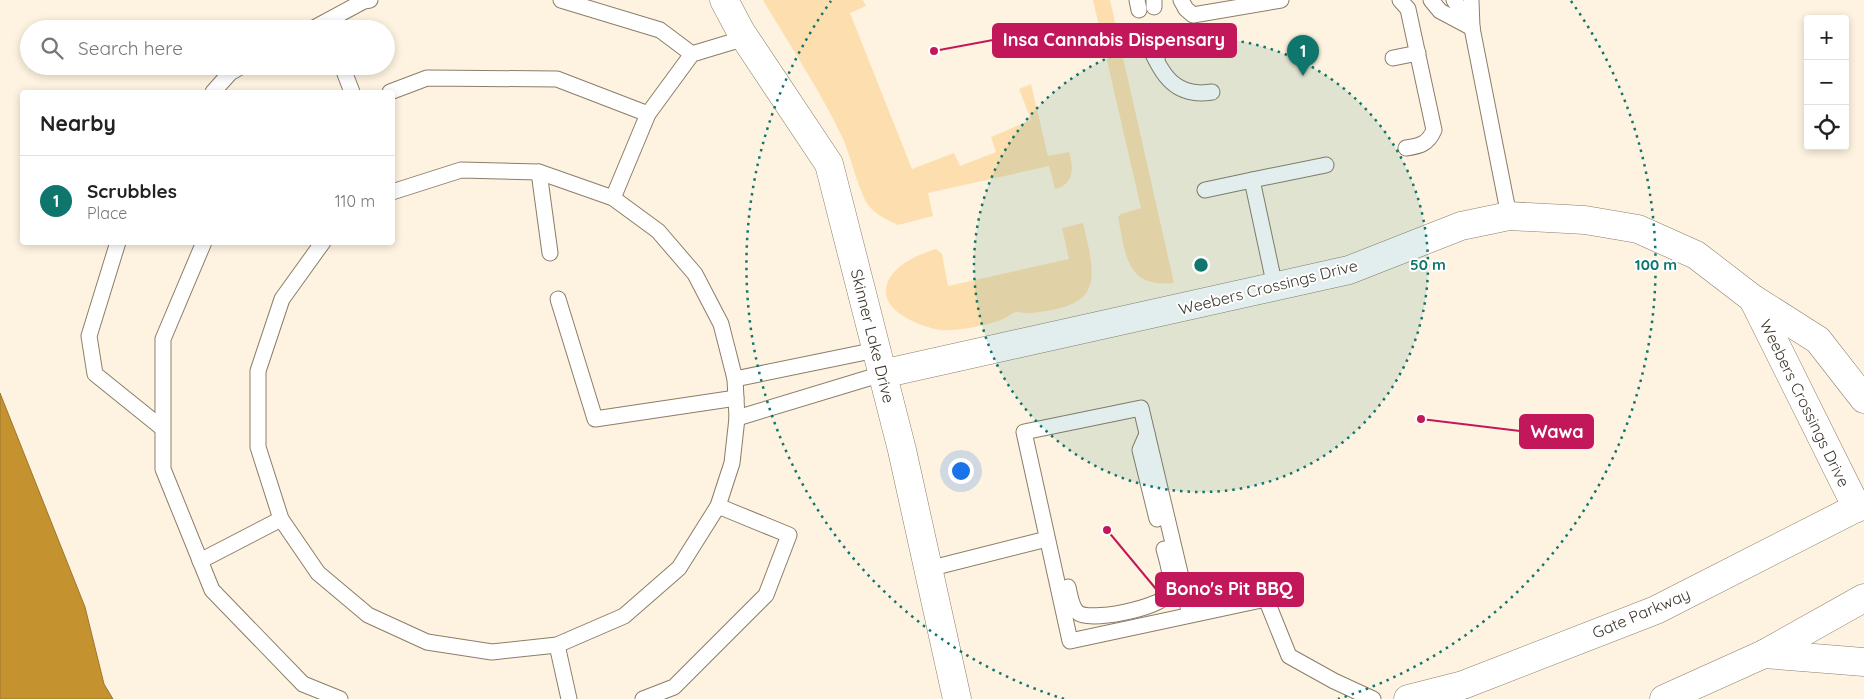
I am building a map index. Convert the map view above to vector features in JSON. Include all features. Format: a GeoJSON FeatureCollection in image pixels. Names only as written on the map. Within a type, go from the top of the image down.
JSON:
{"type":"FeatureCollection","features":[{"type":"Feature","properties":{"kind":"street","name":"Skinner Lake Drive"},"geometry":{"type":"LineString","coordinates":[[724,0],[745,38],[829,164],[879,362],[957,699]]}},
{"type":"Feature","properties":{"kind":"street","name":"Weebers Crossings Drive"},"geometry":{"type":"LineString","coordinates":[[879,362],[1275,288],[1349,270],[1462,226],[1509,216],[1585,220],[1638,229],[1696,255],[1752,298],[1818,340],[1864,399]]}},
{"type":"Feature","properties":{"kind":"street","name":"Weebers Crossings Drive"},"geometry":{"type":"LineString","coordinates":[[1752,298],[1862,511]]}},
{"type":"Feature","properties":{"kind":"street","name":"Gate Parkway"},"geometry":{"type":"LineString","coordinates":[[1408,699],[1463,685],[1656,610],[1862,511]]}},
{"type":"Feature","properties":{"kind":"street"},"geometry":{"type":"LineString","coordinates":[[1664,699],[1764,654],[1864,598]]}},
{"type":"Feature","properties":{"kind":"street"},"geometry":{"type":"LineString","coordinates":[[1764,654],[1864,662]]}},
{"type":"Feature","properties":{"kind":"lane"},"geometry":{"type":"LineString","coordinates":[[332,20],[364,1],[370,0]]}},
{"type":"Feature","properties":{"kind":"lane"},"geometry":{"type":"LineString","coordinates":[[561,0],[660,30],[692,54]]}},
{"type":"Feature","properties":{"kind":"lane"},"geometry":{"type":"LineString","coordinates":[[1181,0],[1193,16],[1281,0]]}},
{"type":"Feature","properties":{"kind":"lane"},"geometry":{"type":"LineString","coordinates":[[1400,0],[1408,9],[1434,130],[1430,140],[1421,145],[1406,148]]}},
{"type":"Feature","properties":{"kind":"lane"},"geometry":{"type":"LineString","coordinates":[[1432,0],[1440,11],[1472,28]]}},
{"type":"Feature","properties":{"kind":"lane"},"geometry":{"type":"LineString","coordinates":[[1454,0],[1472,28]]}},
{"type":"Feature","properties":{"kind":"lane"},"geometry":{"type":"LineString","coordinates":[[1470,0],[1472,28],[1509,216]]}},
{"type":"Feature","properties":{"kind":"lane"},"geometry":{"type":"LineString","coordinates":[[1152,34],[1156,60],[1164,76],[1174,85],[1198,94],[1212,92]]}},
{"type":"Feature","properties":{"kind":"lane"},"geometry":{"type":"LineString","coordinates":[[612,198],[648,114],[692,54],[745,38]]}},
{"type":"Feature","properties":{"kind":"lane"},"geometry":{"type":"LineString","coordinates":[[1393,58],[1418,53]]}},
{"type":"Feature","properties":{"kind":"lane"},"geometry":{"type":"LineString","coordinates":[[216,90],[228,75]]}},
{"type":"Feature","properties":{"kind":"lane"},"geometry":{"type":"LineString","coordinates":[[345,75],[351,90]]}},
{"type":"Feature","properties":{"kind":"lane"},"geometry":{"type":"LineString","coordinates":[[395,90],[427,78],[557,78],[648,114]]}},
{"type":"Feature","properties":{"kind":"lane"},"geometry":{"type":"LineString","coordinates":[[1206,190],[1326,165]]}},
{"type":"Feature","properties":{"kind":"lane"},"geometry":{"type":"LineString","coordinates":[[321,245],[282,299],[258,371],[258,447],[280,519],[318,573],[368,615],[427,642],[492,652],[557,645],[624,616],[679,568],[718,506],[732,463],[737,418],[735,379],[721,324],[695,274],[658,231],[612,198],[539,172],[461,170],[395,191]]}},
{"type":"Feature","properties":{"kind":"lane"},"geometry":{"type":"LineString","coordinates":[[539,172],[550,253]]}},
{"type":"Feature","properties":{"kind":"lane"},"geometry":{"type":"LineString","coordinates":[[1252,180],[1275,288]]}},
{"type":"Feature","properties":{"kind":"lane"},"geometry":{"type":"LineString","coordinates":[[117,245],[90,336],[95,374],[162,428]]}},
{"type":"Feature","properties":{"kind":"lane"},"geometry":{"type":"LineString","coordinates":[[203,245],[163,339],[163,469],[212,590],[303,684],[340,699]]}},
{"type":"Feature","properties":{"kind":"lane"},"geometry":{"type":"LineString","coordinates":[[558,299],[595,419],[736,398]]}},
{"type":"Feature","properties":{"kind":"lane"},"geometry":{"type":"LineString","coordinates":[[735,379],[879,362]]}},
{"type":"Feature","properties":{"kind":"lane"},"geometry":{"type":"LineString","coordinates":[[737,418],[879,362]]}},
{"type":"Feature","properties":{"kind":"lane"},"geometry":{"type":"LineString","coordinates":[[1190,615],[1141,408],[1024,432],[1070,641],[1266,599],[1289,656],[1334,681],[1373,699]]}},
{"type":"Feature","properties":{"kind":"lane"},"geometry":{"type":"LineString","coordinates":[[1036,490],[1050,504],[1073,606],[1076,612],[1087,617],[1095,617],[1158,604],[1169,594],[1171,586],[1140,450],[1147,434]]}},
{"type":"Feature","properties":{"kind":"lane"},"geometry":{"type":"LineString","coordinates":[[643,699],[674,686],[766,595],[789,535],[718,506]]}},
{"type":"Feature","properties":{"kind":"lane"},"geometry":{"type":"LineString","coordinates":[[200,561],[280,519]]}},
{"type":"Feature","properties":{"kind":"lane"},"geometry":{"type":"LineString","coordinates":[[928,569],[1048,539]]}},
{"type":"Feature","properties":{"kind":"lane"},"geometry":{"type":"LineString","coordinates":[[557,645],[568,699]]}},
{"type":"Feature","properties":{"kind":"shaded area"},"geometry":{"type":"Polygon","coordinates":[[[763,0],[863,0],[866,6],[850,13],[912,169],[954,153],[960,166],[996,152],[991,137],[1031,120],[1019,89],[1031,84],[1048,156],[1069,152],[1072,170],[1069,180],[1066,184],[1055,189],[1049,166],[928,193],[933,216],[898,225],[882,217],[866,201],[846,146],[834,121],[763,0]]]}},
{"type":"Feature","properties":{"kind":"shaded area"},"geometry":{"type":"Polygon","coordinates":[[[1093,0],[1110,0],[1174,283],[1158,283],[1137,275],[1131,266],[1123,244],[1118,217],[1121,214],[1141,208],[1093,0]]]}},
{"type":"Feature","properties":{"kind":"shaded area"},"geometry":{"type":"Polygon","coordinates":[[[1083,223],[1088,243],[1092,275],[1089,287],[1083,297],[1072,304],[1055,310],[1032,313],[1017,312],[990,324],[963,329],[940,330],[924,326],[906,318],[891,306],[887,298],[886,290],[892,275],[905,263],[929,251],[936,249],[942,254],[948,286],[1069,259],[1062,228],[1083,223]]]}},
{"type":"Feature","properties":{"kind":"shaded area"},"geometry":{"type":"Polygon","coordinates":[[[0,393],[85,607],[104,684],[113,699],[0,699],[0,393]]]}},
{"type":"Feature","properties":{"kind":"place","name":"Insa Cannabis Dispensary"},"geometry":{"type":"Point","coordinates":[934,51]}},
{"type":"Feature","properties":{"kind":"place","name":"Scrubbles"},"geometry":{"type":"Point","coordinates":[1303,76]}},
{"type":"Feature","properties":{"kind":"place","name":"Wawa"},"geometry":{"type":"Point","coordinates":[1421,419]}},
{"type":"Feature","properties":{"kind":"place","name":"Bono's Pit BBQ"},"geometry":{"type":"Point","coordinates":[1107,530]}}]}
